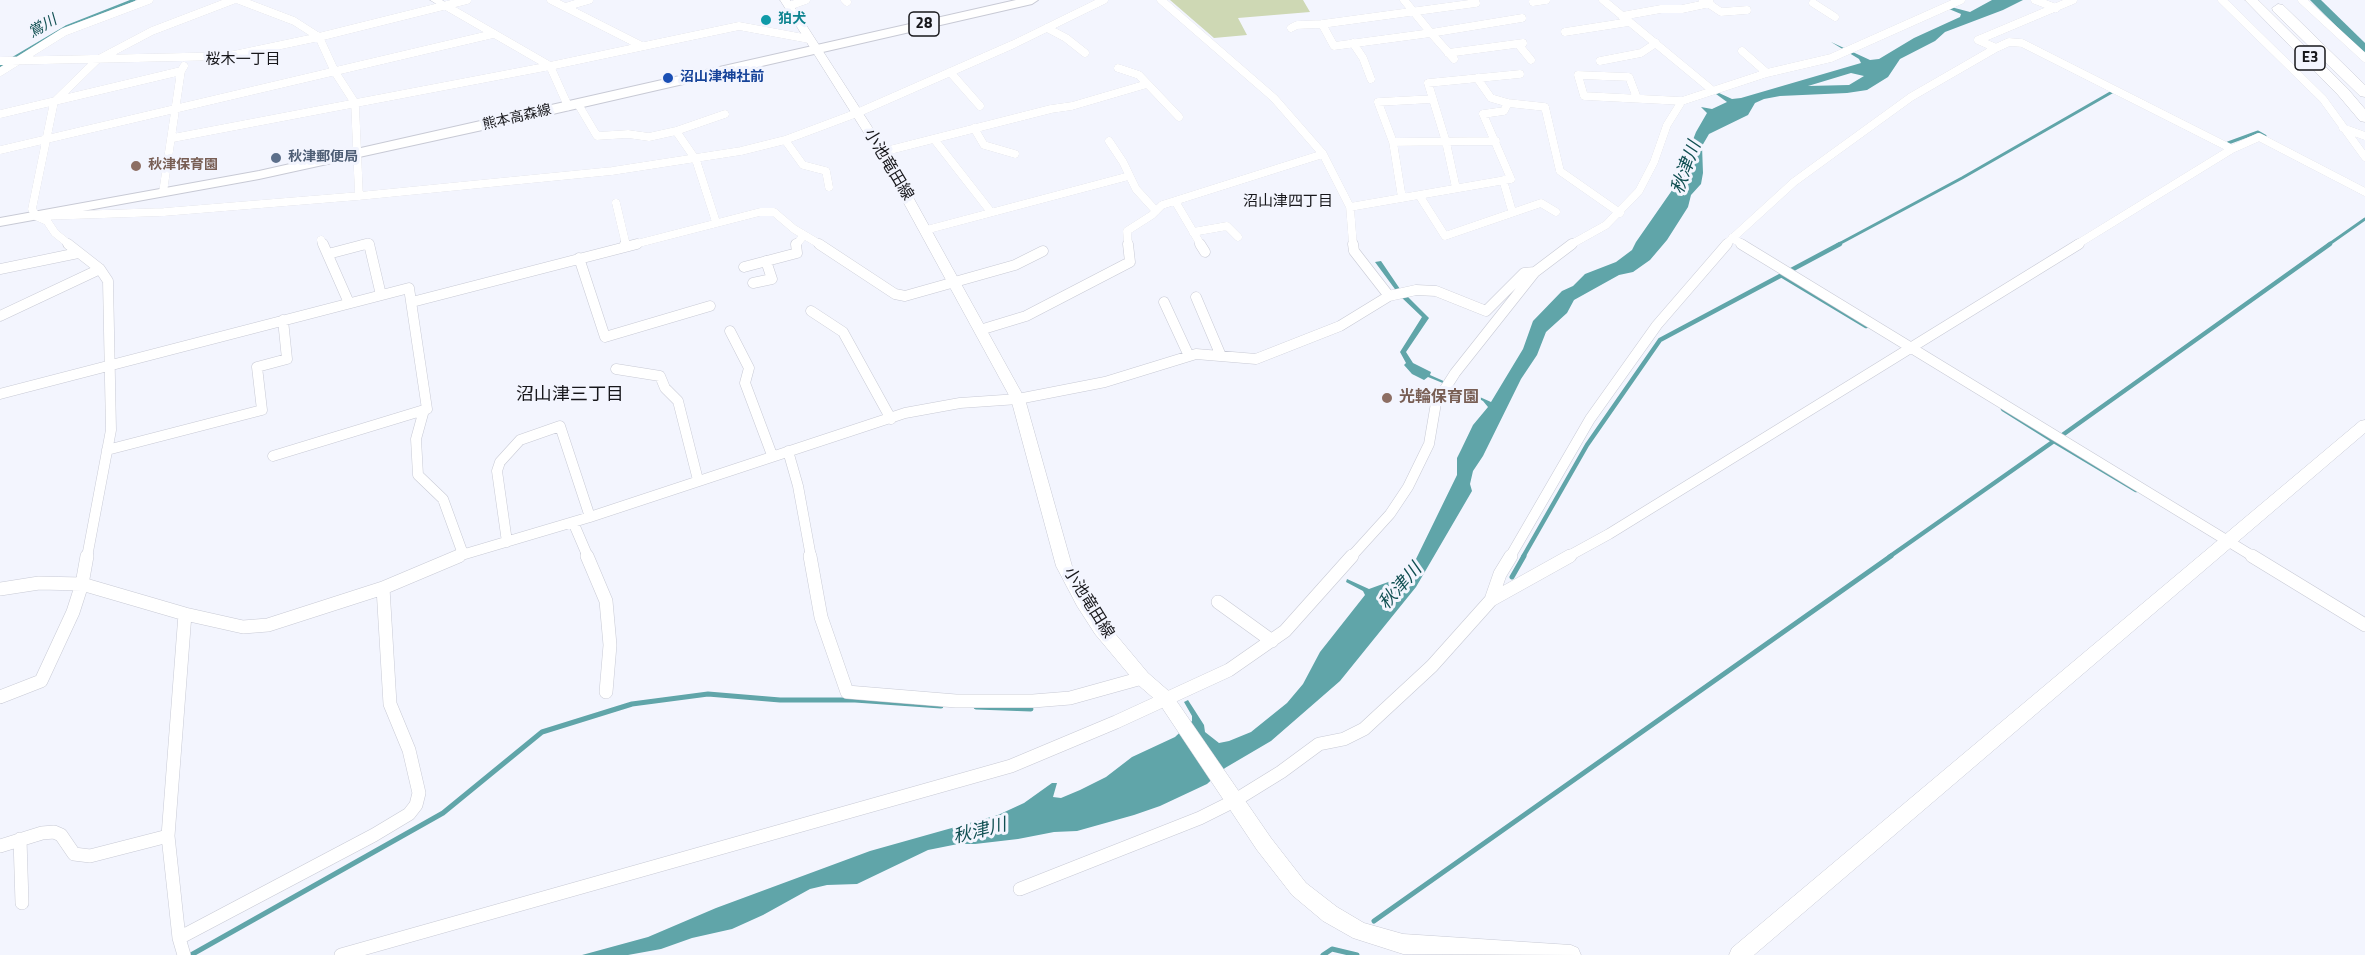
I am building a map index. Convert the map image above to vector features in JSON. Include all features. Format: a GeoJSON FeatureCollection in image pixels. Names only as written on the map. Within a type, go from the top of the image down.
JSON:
{"type":"FeatureCollection","features":[{"type":"Feature","properties":{"kind":"highway","name":"E3"},"geometry":{"type":"LineString","coordinates":[[2251,0],[2343,92],[2365,118]]}},
{"type":"Feature","properties":{"kind":"highway","name":"E3"},"geometry":{"type":"LineString","coordinates":[[2270,0],[2365,93]]}},
{"type":"Feature","properties":{"kind":"main road"},"geometry":{"type":"LineString","coordinates":[[435,0],[446,6]]}},
{"type":"Feature","properties":{"kind":"main road","name":"熊本高森線"},"geometry":{"type":"LineString","coordinates":[[0,222],[358,153],[573,105],[813,43],[1032,0]]}},
{"type":"Feature","properties":{"kind":"main road","name":"小池竜田線"},"geometry":{"type":"LineString","coordinates":[[787,3],[882,152],[1018,399],[1065,566],[1101,629],[1142,678],[1165,698],[1264,844],[1299,889],[1330,914],[1360,931],[1403,944],[1571,955]]}},
{"type":"Feature","properties":{"kind":"main road"},"geometry":{"type":"LineString","coordinates":[[1739,955],[2365,425]]}},
{"type":"Feature","properties":{"kind":"street"},"geometry":{"type":"LineString","coordinates":[[0,72],[64,32],[149,0]]}},
{"type":"Feature","properties":{"kind":"street"},"geometry":{"type":"LineString","coordinates":[[0,697],[41,681],[73,612],[82,584],[111,430],[108,281],[100,269],[53,231],[47,221],[36,216],[32,209],[54,102],[97,60],[166,25],[233,0]]}},
{"type":"Feature","properties":{"kind":"street"},"geometry":{"type":"LineString","coordinates":[[239,0],[294,21],[319,37],[334,72],[355,103],[360,196]]}},
{"type":"Feature","properties":{"kind":"street"},"geometry":{"type":"LineString","coordinates":[[0,61],[189,58],[248,54],[467,0]]}},
{"type":"Feature","properties":{"kind":"street"},"geometry":{"type":"LineString","coordinates":[[551,0],[642,46]]}},
{"type":"Feature","properties":{"kind":"street"},"geometry":{"type":"LineString","coordinates":[[565,7],[590,0]]}},
{"type":"Feature","properties":{"kind":"street"},"geometry":{"type":"LineString","coordinates":[[787,3],[806,0]]}},
{"type":"Feature","properties":{"kind":"street"},"geometry":{"type":"LineString","coordinates":[[36,216],[164,212],[360,196],[601,172],[696,160],[785,140],[857,114],[1104,0]]}},
{"type":"Feature","properties":{"kind":"street"},"geometry":{"type":"LineString","coordinates":[[1161,0],[1274,98],[1323,154],[1350,207],[1354,251],[1389,297]]}},
{"type":"Feature","properties":{"kind":"street"},"geometry":{"type":"LineString","coordinates":[[1404,0],[1451,56],[1520,44],[1531,60]]}},
{"type":"Feature","properties":{"kind":"street"},"geometry":{"type":"LineString","coordinates":[[1533,2],[1546,0]]}},
{"type":"Feature","properties":{"kind":"street"},"geometry":{"type":"LineString","coordinates":[[1603,0],[1712,90]]}},
{"type":"Feature","properties":{"kind":"street"},"geometry":{"type":"LineString","coordinates":[[1811,2],[1826,0]]}},
{"type":"Feature","properties":{"kind":"street"},"geometry":{"type":"LineString","coordinates":[[1637,98],[1629,77],[1578,75],[1584,96],[1682,101],[1767,73],[1831,58],[1961,0]]}},
{"type":"Feature","properties":{"kind":"street"},"geometry":{"type":"LineString","coordinates":[[2035,0],[2053,7]]}},
{"type":"Feature","properties":{"kind":"street"},"geometry":{"type":"LineString","coordinates":[[1996,48],[1978,40],[2011,24],[2073,0]]}},
{"type":"Feature","properties":{"kind":"street"},"geometry":{"type":"LineString","coordinates":[[2222,0],[2322,99],[2365,157]]}},
{"type":"Feature","properties":{"kind":"street"},"geometry":{"type":"LineString","coordinates":[[2302,0],[2365,58]]}},
{"type":"Feature","properties":{"kind":"street"},"geometry":{"type":"LineString","coordinates":[[1622,16],[1661,9],[1682,9],[1706,2],[1720,12],[1747,10]]}},
{"type":"Feature","properties":{"kind":"street"},"geometry":{"type":"LineString","coordinates":[[1811,2],[1835,17]]}},
{"type":"Feature","properties":{"kind":"street"},"geometry":{"type":"LineString","coordinates":[[1291,28],[1297,25],[1322,24],[1476,3]]}},
{"type":"Feature","properties":{"kind":"street"},"geometry":{"type":"LineString","coordinates":[[446,6],[550,66],[573,105],[597,136],[628,134],[649,137],[676,131],[725,114]]}},
{"type":"Feature","properties":{"kind":"street"},"geometry":{"type":"LineString","coordinates":[[1322,24],[1334,46],[1522,18]]}},
{"type":"Feature","properties":{"kind":"street"},"geometry":{"type":"LineString","coordinates":[[1565,32],[1629,21]]}},
{"type":"Feature","properties":{"kind":"street"},"geometry":{"type":"LineString","coordinates":[[173,138],[550,66],[739,26],[813,43]]}},
{"type":"Feature","properties":{"kind":"street"},"geometry":{"type":"LineString","coordinates":[[1047,28],[1066,38],[1085,53]]}},
{"type":"Feature","properties":{"kind":"street"},"geometry":{"type":"LineString","coordinates":[[0,150],[493,34]]}},
{"type":"Feature","properties":{"kind":"street"},"geometry":{"type":"LineString","coordinates":[[1491,600],[1500,574],[1590,419],[1657,325],[1732,238],[1794,182],[1911,97],[1996,48],[2009,42],[2022,43],[2232,149]]}},
{"type":"Feature","properties":{"kind":"street"},"geometry":{"type":"LineString","coordinates":[[1600,61],[1641,53],[1656,43]]}},
{"type":"Feature","properties":{"kind":"street"},"geometry":{"type":"LineString","coordinates":[[1353,44],[1363,57],[1371,79]]}},
{"type":"Feature","properties":{"kind":"street"},"geometry":{"type":"LineString","coordinates":[[1742,51],[1767,73]]}},
{"type":"Feature","properties":{"kind":"street"},"geometry":{"type":"LineString","coordinates":[[163,192],[173,138],[181,70],[189,58]]}},
{"type":"Feature","properties":{"kind":"street"},"geometry":{"type":"LineString","coordinates":[[1118,68],[1139,75],[1179,117]]}},
{"type":"Feature","properties":{"kind":"street"},"geometry":{"type":"LineString","coordinates":[[0,114],[181,70]]}},
{"type":"Feature","properties":{"kind":"street"},"geometry":{"type":"LineString","coordinates":[[950,72],[980,106]]}},
{"type":"Feature","properties":{"kind":"street"},"geometry":{"type":"LineString","coordinates":[[1456,188],[1446,142],[1428,83],[1520,74]]}},
{"type":"Feature","properties":{"kind":"street"},"geometry":{"type":"LineString","coordinates":[[1477,78],[1491,98],[1508,103],[1545,107],[1560,171],[1620,213]]}},
{"type":"Feature","properties":{"kind":"street"},"geometry":{"type":"LineString","coordinates":[[882,152],[1051,109],[1072,106],[1147,84]]}},
{"type":"Feature","properties":{"kind":"street"},"geometry":{"type":"LineString","coordinates":[[1402,198],[1393,142],[1378,102],[1433,99]]}},
{"type":"Feature","properties":{"kind":"street"},"geometry":{"type":"LineString","coordinates":[[341,955],[1011,765],[1116,722],[1229,670],[1285,631],[1390,514],[1408,488],[1428,444],[1436,403],[1455,373],[1535,273],[1574,242],[1606,225],[1639,191],[1654,162],[1667,125],[1682,101]]}},
{"type":"Feature","properties":{"kind":"street"},"geometry":{"type":"LineString","coordinates":[[1350,207],[1511,179],[1483,114],[1504,111],[1508,103]]}},
{"type":"Feature","properties":{"kind":"street"},"geometry":{"type":"LineString","coordinates":[[974,128],[984,145],[1015,154]]}},
{"type":"Feature","properties":{"kind":"street"},"geometry":{"type":"LineString","coordinates":[[2342,128],[2365,136]]}},
{"type":"Feature","properties":{"kind":"street"},"geometry":{"type":"LineString","coordinates":[[676,131],[696,160],[716,222]]}},
{"type":"Feature","properties":{"kind":"street"},"geometry":{"type":"LineString","coordinates":[[1020,889],[1200,818],[1230,795],[1281,772],[1319,744],[1344,739],[1364,729],[1432,666],[1491,600],[1619,528],[2232,149],[2259,137],[2365,192]]}},
{"type":"Feature","properties":{"kind":"street"},"geometry":{"type":"LineString","coordinates":[[934,139],[991,212]]}},
{"type":"Feature","properties":{"kind":"street"},"geometry":{"type":"LineString","coordinates":[[785,140],[803,165],[826,171],[829,187]]}},
{"type":"Feature","properties":{"kind":"street"},"geometry":{"type":"LineString","coordinates":[[1109,141],[1123,162],[1136,189],[1155,211]]}},
{"type":"Feature","properties":{"kind":"street"},"geometry":{"type":"LineString","coordinates":[[1393,142],[1496,141]]}},
{"type":"Feature","properties":{"kind":"street"},"geometry":{"type":"LineString","coordinates":[[980,330],[1026,316],[1130,262],[1127,231],[1162,205],[1323,154]]}},
{"type":"Feature","properties":{"kind":"street"},"geometry":{"type":"LineString","coordinates":[[926,230],[1129,176]]}},
{"type":"Feature","properties":{"kind":"street"},"geometry":{"type":"LineString","coordinates":[[1503,180],[1512,211]]}},
{"type":"Feature","properties":{"kind":"street"},"geometry":{"type":"LineString","coordinates":[[1419,195],[1444,236],[1541,203],[1556,212]]}},
{"type":"Feature","properties":{"kind":"street"},"geometry":{"type":"LineString","coordinates":[[1175,201],[1205,252]]}},
{"type":"Feature","properties":{"kind":"street"},"geometry":{"type":"LineString","coordinates":[[616,203],[626,246]]}},
{"type":"Feature","properties":{"kind":"street"},"geometry":{"type":"LineString","coordinates":[[412,302],[760,212],[774,212],[804,235],[851,263],[895,294],[905,296],[1015,265],[1043,251]]}},
{"type":"Feature","properties":{"kind":"street"},"geometry":{"type":"LineString","coordinates":[[1193,232],[1227,226],[1238,237]]}},
{"type":"Feature","properties":{"kind":"street"},"geometry":{"type":"LineString","coordinates":[[744,267],[797,253],[796,243],[804,235]]}},
{"type":"Feature","properties":{"kind":"street"},"geometry":{"type":"LineString","coordinates":[[1732,238],[2224,544],[2365,625]]}},
{"type":"Feature","properties":{"kind":"street"},"geometry":{"type":"LineString","coordinates":[[321,240],[349,303]]}},
{"type":"Feature","properties":{"kind":"street"},"geometry":{"type":"LineString","coordinates":[[328,254],[369,243],[381,295]]}},
{"type":"Feature","properties":{"kind":"street"},"geometry":{"type":"LineString","coordinates":[[0,269],[78,253]]}},
{"type":"Feature","properties":{"kind":"street"},"geometry":{"type":"LineString","coordinates":[[579,258],[605,337],[710,306]]}},
{"type":"Feature","properties":{"kind":"street"},"geometry":{"type":"LineString","coordinates":[[753,283],[772,279],[766,261]]}},
{"type":"Feature","properties":{"kind":"street"},"geometry":{"type":"LineString","coordinates":[[0,316],[100,269]]}},
{"type":"Feature","properties":{"kind":"street"},"geometry":{"type":"LineString","coordinates":[[0,589],[39,583],[82,584],[185,614],[243,627],[268,625],[383,588],[463,554],[590,517],[772,455],[905,413],[960,403],[1018,399],[1105,382],[1196,354],[1256,359],[1340,326],[1389,297],[1416,290],[1436,291],[1486,311],[1524,273],[1535,273]]}},
{"type":"Feature","properties":{"kind":"street"},"geometry":{"type":"LineString","coordinates":[[0,394],[409,288],[427,409],[424,410],[416,439],[418,475],[443,499],[463,554]]}},
{"type":"Feature","properties":{"kind":"street"},"geometry":{"type":"LineString","coordinates":[[1196,297],[1221,356]]}},
{"type":"Feature","properties":{"kind":"street"},"geometry":{"type":"LineString","coordinates":[[1164,302],[1189,356]]}},
{"type":"Feature","properties":{"kind":"street"},"geometry":{"type":"LineString","coordinates":[[811,311],[843,332],[891,419]]}},
{"type":"Feature","properties":{"kind":"street"},"geometry":{"type":"LineString","coordinates":[[107,450],[261,410],[257,367],[287,359],[283,320]]}},
{"type":"Feature","properties":{"kind":"street"},"geometry":{"type":"LineString","coordinates":[[730,331],[749,368],[745,383],[772,455]]}},
{"type":"Feature","properties":{"kind":"street"},"geometry":{"type":"LineString","coordinates":[[616,369],[660,376],[665,388],[678,401],[698,480]]}},
{"type":"Feature","properties":{"kind":"street"},"geometry":{"type":"LineString","coordinates":[[273,456],[424,410]]}},
{"type":"Feature","properties":{"kind":"street"},"geometry":{"type":"LineString","coordinates":[[507,542],[497,471],[500,462],[520,440],[560,426],[590,517]]}},
{"type":"Feature","properties":{"kind":"street"},"geometry":{"type":"LineString","coordinates":[[788,451],[802,506],[821,617],[847,692],[956,701],[1033,701],[1070,698],[1142,678]]}},
{"type":"Feature","properties":{"kind":"street"},"geometry":{"type":"LineString","coordinates":[[573,522],[606,601],[610,645],[606,692]]}},
{"type":"Feature","properties":{"kind":"street"},"geometry":{"type":"LineString","coordinates":[[185,614],[168,836],[181,946],[409,814],[416,805],[419,793],[409,750],[390,704],[383,588]]}},
{"type":"Feature","properties":{"kind":"street"},"geometry":{"type":"LineString","coordinates":[[1218,602],[1272,641]]}},
{"type":"Feature","properties":{"kind":"street"},"geometry":{"type":"LineString","coordinates":[[0,846],[54,832],[61,836],[74,854],[90,856],[168,836]]}},
{"type":"Feature","properties":{"kind":"street"},"geometry":{"type":"LineString","coordinates":[[20,839],[22,903]]}},
{"type":"Feature","properties":{"kind":"green space"},"geometry":{"type":"Polygon","coordinates":[[[1170,0],[1303,0],[1310,12],[1238,18],[1247,35],[1214,38],[1170,0]]]}},
{"type":"Feature","properties":{"kind":"water","name":"秋津川"},"geometry":{"type":"Polygon","coordinates":[[[1992,0],[2023,0],[1945,32],[1935,41],[1900,59],[1888,77],[1867,90],[1764,99],[1755,103],[1748,115],[1709,134],[1702,146],[1701,184],[1691,195],[1688,207],[1667,240],[1650,260],[1633,272],[1619,275],[1574,300],[1567,313],[1546,332],[1537,355],[1521,379],[1483,456],[1473,471],[1470,484],[1472,491],[1416,587],[1340,681],[1271,741],[1225,768],[1207,784],[1160,806],[1134,815],[1077,831],[1054,832],[975,844],[958,844],[928,850],[857,884],[827,885],[810,889],[732,929],[692,938],[661,949],[628,955],[582,955],[648,937],[716,908],[870,851],[998,815],[1024,803],[1052,783],[1057,783],[1053,797],[1061,798],[1106,777],[1132,757],[1175,737],[1192,721],[1192,716],[1184,702],[1188,700],[1204,725],[1205,732],[1219,743],[1251,732],[1287,703],[1303,684],[1320,652],[1365,595],[1363,591],[1346,582],[1347,579],[1369,589],[1391,581],[1416,559],[1457,475],[1457,458],[1473,425],[1488,407],[1472,395],[1428,377],[1424,380],[1412,374],[1404,365],[1406,363],[1400,352],[1422,317],[1400,296],[1375,262],[1381,261],[1400,289],[1429,318],[1406,352],[1413,363],[1431,372],[1430,375],[1491,402],[1523,349],[1533,321],[1562,291],[1573,286],[1585,274],[1616,262],[1632,250],[1675,186],[1696,132],[1707,113],[1701,107],[1712,109],[1727,102],[1716,94],[1719,93],[1732,99],[1741,98],[1861,63],[1859,59],[1831,42],[1870,60],[1879,59],[1914,38],[1960,17],[1961,14],[1949,9],[1951,7],[1970,12],[1992,0]],[[1851,73],[1808,86],[1849,85],[1864,76],[1851,73]]]}},
{"type":"Feature","properties":{"kind":"waterway","name":"鴬川"},"geometry":{"type":"LineString","coordinates":[[0,66],[66,27],[134,0]]}},
{"type":"Feature","properties":{"kind":"waterway"},"geometry":{"type":"LineString","coordinates":[[2315,0],[2365,49]]}},
{"type":"Feature","properties":{"kind":"waterway"},"geometry":{"type":"LineString","coordinates":[[1837,245],[1962,178],[2112,92]]}},
{"type":"Feature","properties":{"kind":"waterway"},"geometry":{"type":"LineString","coordinates":[[2228,143],[2258,132],[2265,136]]}},
{"type":"Feature","properties":{"kind":"waterway"},"geometry":{"type":"LineString","coordinates":[[2328,245],[2365,219]]}},
{"type":"Feature","properties":{"kind":"waterway"},"geometry":{"type":"LineString","coordinates":[[1781,275],[1840,244]]}},
{"type":"Feature","properties":{"kind":"waterway"},"geometry":{"type":"LineString","coordinates":[[2054,441],[2330,244]]}},
{"type":"Feature","properties":{"kind":"waterway"},"geometry":{"type":"LineString","coordinates":[[1523,557],[1587,445],[1660,340],[1781,275]]}},
{"type":"Feature","properties":{"kind":"waterway"},"geometry":{"type":"LineString","coordinates":[[1781,275],[1866,326]]}},
{"type":"Feature","properties":{"kind":"waterway"},"geometry":{"type":"LineString","coordinates":[[2003,409],[2054,441]]}},
{"type":"Feature","properties":{"kind":"waterway"},"geometry":{"type":"LineString","coordinates":[[1889,557],[2054,441]]}},
{"type":"Feature","properties":{"kind":"waterway"},"geometry":{"type":"LineString","coordinates":[[2054,441],[2136,490]]}},
{"type":"Feature","properties":{"kind":"waterway"},"geometry":{"type":"LineString","coordinates":[[1512,577],[1524,556]]}},
{"type":"Feature","properties":{"kind":"waterway"},"geometry":{"type":"LineString","coordinates":[[1374,921],[1891,556]]}},
{"type":"Feature","properties":{"kind":"waterway"},"geometry":{"type":"LineString","coordinates":[[191,955],[443,813],[542,732],[632,704],[708,694],[780,700],[855,700],[941,706]]}},
{"type":"Feature","properties":{"kind":"waterway"},"geometry":{"type":"LineString","coordinates":[[976,707],[1031,709]]}},
{"type":"Feature","properties":{"kind":"waterway"},"geometry":{"type":"LineString","coordinates":[[1323,955],[1332,949],[1357,955]]}},
{"type":"Feature","properties":{"kind":"place","name":"狛犬"},"geometry":{"type":"Point","coordinates":[766,20]}},
{"type":"Feature","properties":{"kind":"place","name":"沼山津神社前"},"geometry":{"type":"Point","coordinates":[668,78]}},
{"type":"Feature","properties":{"kind":"place","name":"秋津郵便局"},"geometry":{"type":"Point","coordinates":[276,158]}},
{"type":"Feature","properties":{"kind":"place","name":"秋津保育園"},"geometry":{"type":"Point","coordinates":[136,166]}},
{"type":"Feature","properties":{"kind":"place","name":"光輪保育園"},"geometry":{"type":"Point","coordinates":[1387,398]}},
{"type":"Feature","properties":{"kind":"district","name":"桜木一丁目"},"geometry":{"type":"Point","coordinates":[243,60]}},
{"type":"Feature","properties":{"kind":"district","name":"沼山津四丁目"},"geometry":{"type":"Point","coordinates":[1288,202]}},
{"type":"Feature","properties":{"kind":"district","name":"沼山津三丁目"},"geometry":{"type":"Point","coordinates":[570,396]}}]}
